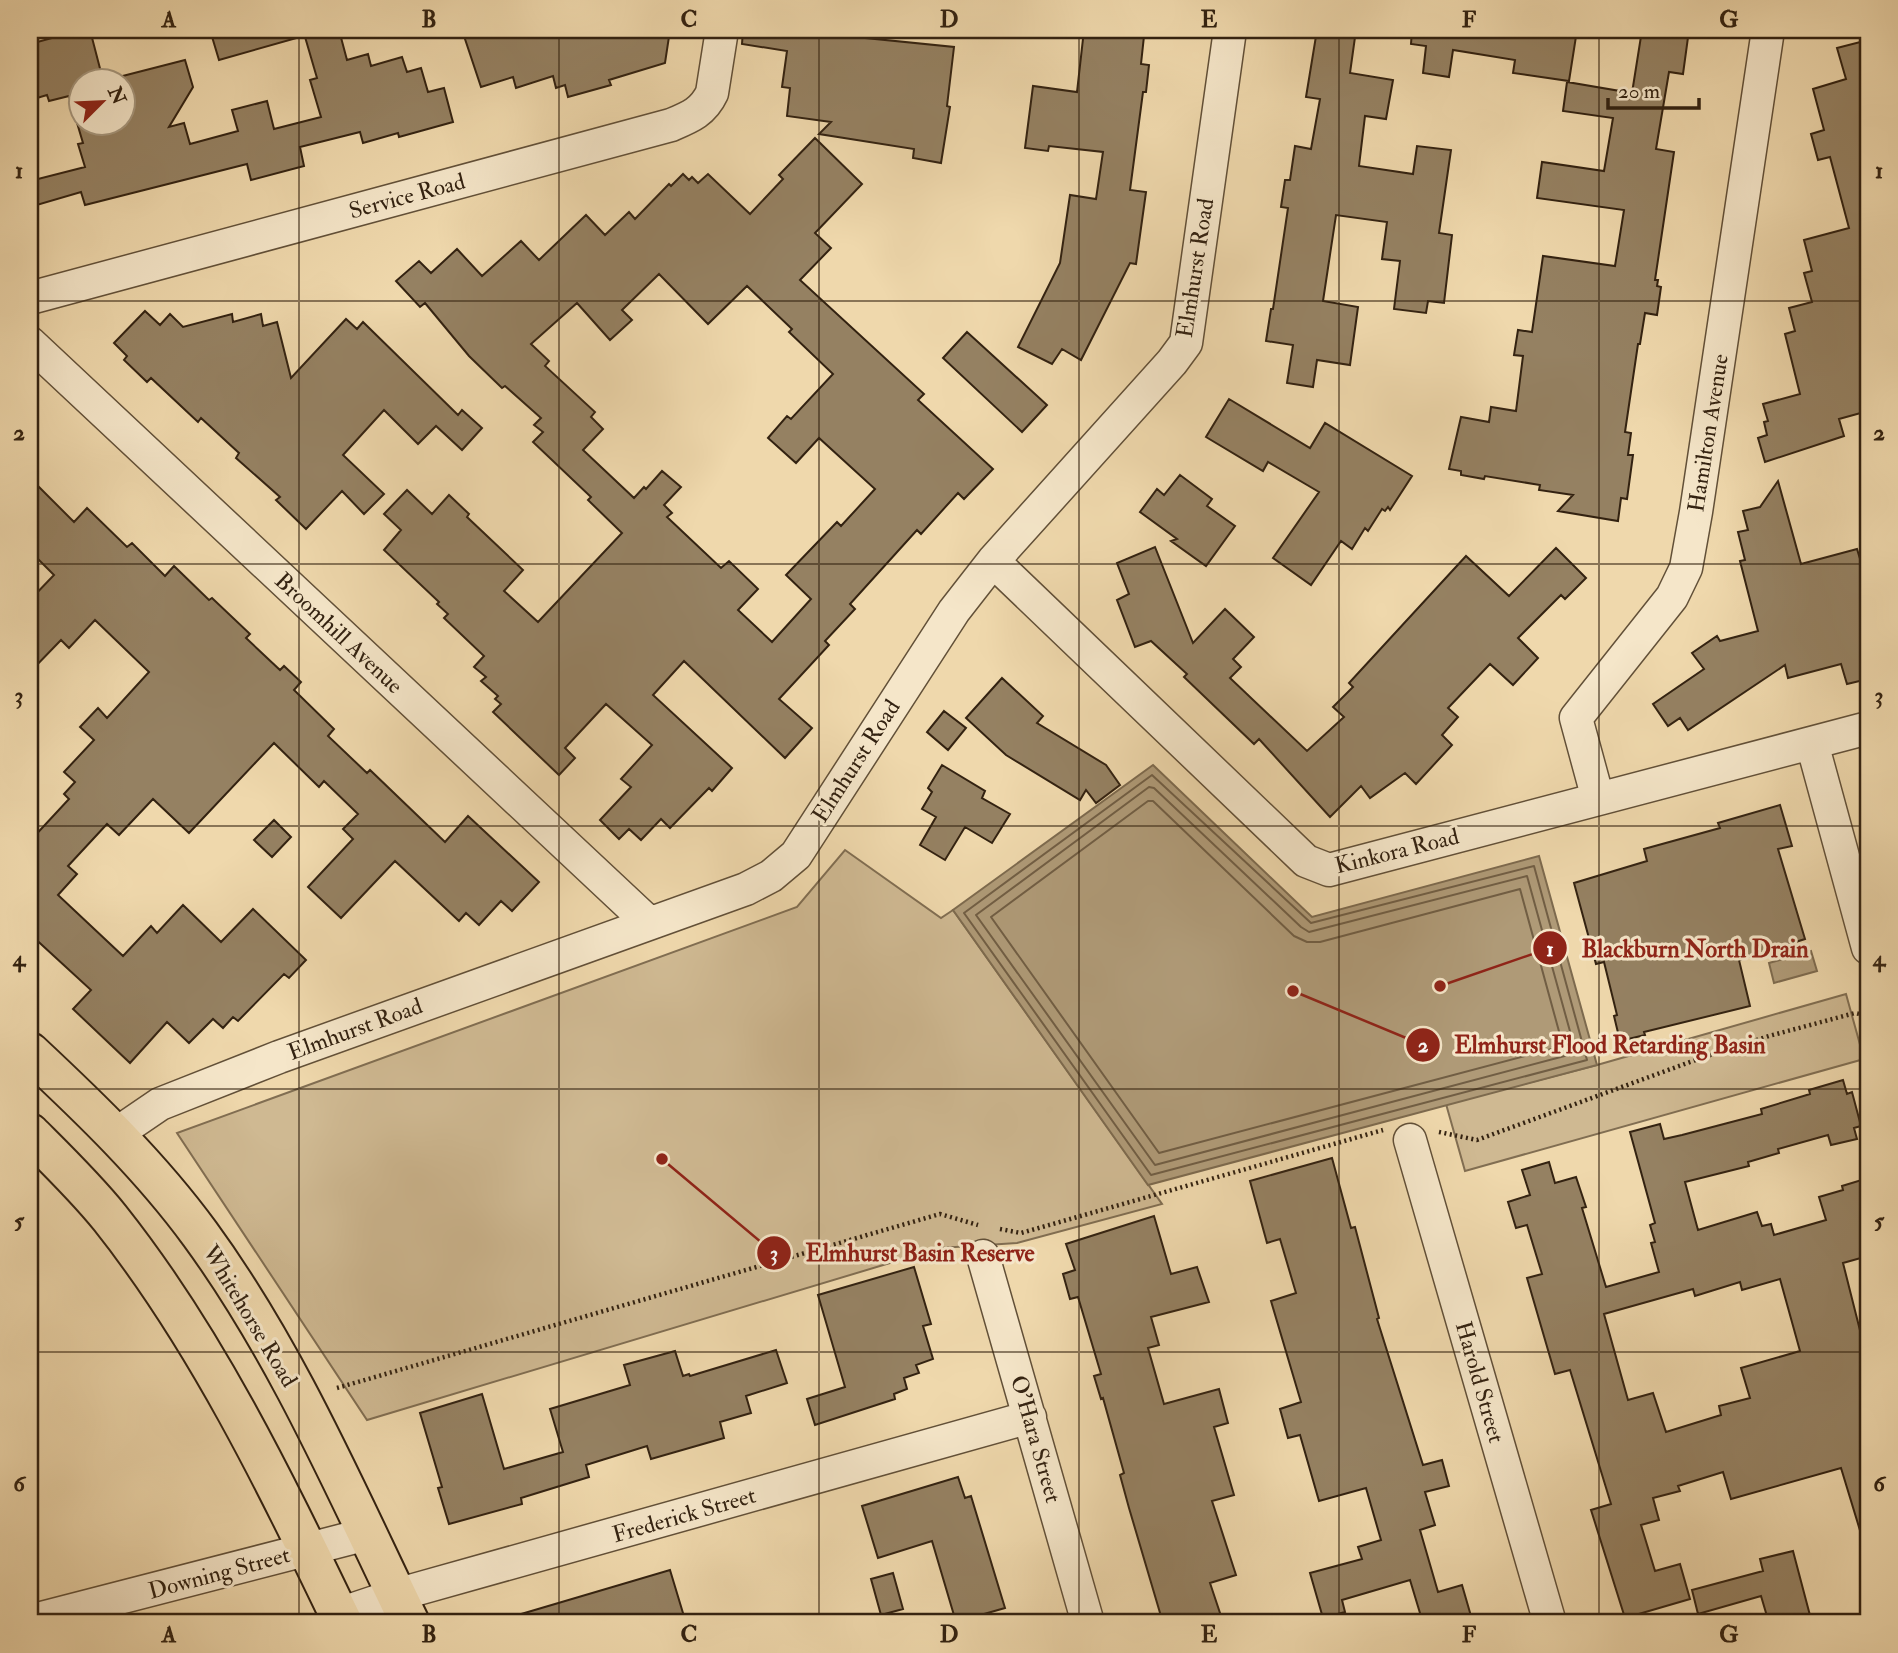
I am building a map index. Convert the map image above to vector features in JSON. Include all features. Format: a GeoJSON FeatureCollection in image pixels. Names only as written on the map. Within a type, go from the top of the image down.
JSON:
{"type":"FeatureCollection","features":[{"type":"Feature","properties":{"kind":"main road","name":"Whitehorse Road"},"geometry":{"type":"LineString","coordinates":[[30,1052],[116,1134],[200,1233],[238,1289],[306,1410],[403,1609]]}},
{"type":"Feature","properties":{"kind":"main road"},"geometry":{"type":"LineString","coordinates":[[30,1133],[110,1218],[176,1311],[233,1404],[341,1619]]}},
{"type":"Feature","properties":{"kind":"street","name":"Service Road"},"geometry":{"type":"LineString","coordinates":[[30,298],[679,122],[699,113],[708,102],[712,93],[722,30]]}},
{"type":"Feature","properties":{"kind":"street","name":"Elmhurst Road"},"geometry":{"type":"LineString","coordinates":[[116,1134],[160,1104],[292,1052],[746,889],[771,876],[796,855],[954,611],[993,561],[1172,362],[1186,343],[1230,30]]}},
{"type":"Feature","properties":{"kind":"street","name":"Hamilton Avenue"},"geometry":{"type":"LineString","coordinates":[[1598,799],[1576,718],[1672,597],[1686,568],[1768,30]]}},
{"type":"Feature","properties":{"kind":"street","name":"Broomhill Avenue"},"geometry":{"type":"LineString","coordinates":[[30,343],[649,923]]}},
{"type":"Feature","properties":{"kind":"street","name":"Kinkora Road"},"geometry":{"type":"LineString","coordinates":[[993,561],[1306,861],[1329,870],[1868,728]]}},
{"type":"Feature","properties":{"kind":"street"},"geometry":{"type":"LineString","coordinates":[[1812,743],[1868,948]]}},
{"type":"Feature","properties":{"kind":"street","name":"Harold Street"},"geometry":{"type":"LineString","coordinates":[[1412,1133],[1550,1623]]}},
{"type":"Feature","properties":{"kind":"street","name":"O'Hara Street"},"geometry":{"type":"LineString","coordinates":[[984,1236],[1030,1417],[1088,1623]]}},
{"type":"Feature","properties":{"kind":"street","name":"Frederick Street"},"geometry":{"type":"LineString","coordinates":[[341,1619],[403,1609],[1030,1417]]}},
{"type":"Feature","properties":{"kind":"street","name":"Downing Street"},"geometry":{"type":"LineString","coordinates":[[30,1621],[367,1534]]}},
{"type":"Feature","properties":{"kind":"path"},"geometry":{"type":"LineString","coordinates":[[337,1388],[940,1214],[984,1236],[1021,1233],[1412,1133],[1477,1140],[1700,1058],[1769,1036],[1855,1013],[1868,1016]]}},
{"type":"Feature","properties":{"kind":"shaded area"},"geometry":{"type":"Polygon","coordinates":[[[845,850],[941,918],[953,910],[1162,1204],[1017,1243],[940,1248],[367,1420],[177,1133],[797,907],[845,850]]]}},
{"type":"Feature","properties":{"kind":"shaded area"},"geometry":{"type":"Polygon","coordinates":[[[1846,994],[1864,1059],[1465,1171],[1446,1104],[1597,1065],[1846,994]]]}},
{"type":"Feature","properties":{"kind":"water"},"geometry":{"type":"Polygon","coordinates":[[[1153,765],[1312,917],[1539,856],[1597,1065],[1148,1185],[953,910],[1153,765]]]}},
{"type":"Feature","properties":{"kind":"water"},"geometry":{"type":"Polygon","coordinates":[[[1811,951],[1817,971],[1774,983],[1769,963],[1811,951]]]}},
{"type":"Feature","properties":{"kind":"building"},"geometry":{"type":"Polygon","coordinates":[[[90,30],[99,66],[66,66],[66,97],[49,101],[47,95],[37,98],[30,70],[30,44],[90,30]]]}},
{"type":"Feature","properties":{"kind":"building"},"geometry":{"type":"Polygon","coordinates":[[[210,30],[299,30],[300,37],[219,60],[210,30]]]}},
{"type":"Feature","properties":{"kind":"building"},"geometry":{"type":"Polygon","coordinates":[[[303,30],[339,30],[347,60],[368,54],[371,66],[402,57],[407,72],[421,68],[428,92],[444,88],[453,122],[399,137],[398,133],[363,143],[360,132],[300,147],[304,166],[251,180],[247,164],[85,205],[81,192],[30,207],[30,181],[85,167],[78,144],[83,143],[81,136],[136,136],[136,73],[185,60],[193,87],[169,127],[184,123],[190,144],[238,131],[232,110],[267,101],[274,129],[321,117],[310,80],[317,78],[303,30]]]}},
{"type":"Feature","properties":{"kind":"building"},"geometry":{"type":"Polygon","coordinates":[[[462,30],[670,30],[665,63],[609,80],[611,85],[568,97],[565,85],[556,88],[553,76],[516,88],[513,77],[481,87],[462,30]]]}},
{"type":"Feature","properties":{"kind":"building"},"geometry":{"type":"Polygon","coordinates":[[[743,30],[867,30],[866,38],[954,47],[947,106],[950,107],[941,163],[913,158],[914,149],[819,134],[831,122],[787,116],[790,88],[782,87],[787,51],[742,44],[743,30]]]}},
{"type":"Feature","properties":{"kind":"building"},"geometry":{"type":"Polygon","coordinates":[[[1084,30],[1139,30],[1138,35],[1144,36],[1141,64],[1149,65],[1130,190],[1146,192],[1136,264],[1130,263],[1081,360],[1062,349],[1052,364],[1018,347],[1060,263],[1070,195],[1096,199],[1103,152],[1049,146],[1048,151],[1025,148],[1033,86],[1077,92],[1084,30]]]}},
{"type":"Feature","properties":{"kind":"building"},"geometry":{"type":"Polygon","coordinates":[[[1317,30],[1356,30],[1350,73],[1393,80],[1386,119],[1365,116],[1359,166],[1413,174],[1417,146],[1451,150],[1439,233],[1452,235],[1444,303],[1428,301],[1426,313],[1394,309],[1400,261],[1382,259],[1387,222],[1336,215],[1323,301],[1358,307],[1350,365],[1317,360],[1313,387],[1287,383],[1293,345],[1266,341],[1288,208],[1281,207],[1285,180],[1290,180],[1295,146],[1311,149],[1320,99],[1306,97],[1317,30]]]}},
{"type":"Feature","properties":{"kind":"building"},"geometry":{"type":"Polygon","coordinates":[[[1412,30],[1577,30],[1569,81],[1513,73],[1515,60],[1453,50],[1449,77],[1423,73],[1426,46],[1411,44],[1412,30]]]}},
{"type":"Feature","properties":{"kind":"building"},"geometry":{"type":"Polygon","coordinates":[[[1642,30],[1689,30],[1683,74],[1669,72],[1656,149],[1674,152],[1655,280],[1658,280],[1657,286],[1661,287],[1657,315],[1645,313],[1638,344],[1625,432],[1631,433],[1628,455],[1633,455],[1627,499],[1621,498],[1618,521],[1558,511],[1573,495],[1539,490],[1540,485],[1461,475],[1461,471],[1449,469],[1461,417],[1489,422],[1491,407],[1516,411],[1523,356],[1514,355],[1518,330],[1532,332],[1543,256],[1615,266],[1624,210],[1537,198],[1542,162],[1604,171],[1613,118],[1563,111],[1567,82],[1632,93],[1642,30]]]}},
{"type":"Feature","properties":{"kind":"building"},"geometry":{"type":"Polygon","coordinates":[[[1868,40],[1868,133],[1865,133],[1868,147],[1868,411],[1839,419],[1844,436],[1765,462],[1758,438],[1767,435],[1764,422],[1768,421],[1763,404],[1800,394],[1785,334],[1795,331],[1789,308],[1812,302],[1804,273],[1812,271],[1804,240],[1849,228],[1830,157],[1818,160],[1811,134],[1824,130],[1813,89],[1846,79],[1837,48],[1868,40]]]}},
{"type":"Feature","properties":{"kind":"building"},"geometry":{"type":"Polygon","coordinates":[[[815,138],[862,184],[815,233],[831,248],[800,280],[924,394],[918,400],[993,469],[964,499],[958,493],[921,534],[917,530],[850,604],[855,609],[825,641],[829,645],[779,699],[812,728],[785,758],[684,661],[653,695],[732,768],[712,791],[709,788],[670,828],[661,819],[641,840],[629,829],[619,839],[600,820],[631,787],[621,779],[652,745],[606,704],[565,748],[575,758],[559,775],[493,712],[501,704],[495,699],[498,696],[481,681],[486,677],[474,667],[484,656],[444,618],[448,614],[437,604],[439,602],[384,550],[401,530],[384,514],[407,490],[432,514],[449,495],[469,514],[467,517],[523,570],[504,591],[538,622],[622,533],[588,500],[591,497],[533,442],[543,432],[534,425],[541,418],[505,386],[502,388],[469,356],[425,303],[420,307],[396,281],[419,261],[431,273],[457,249],[482,276],[521,241],[539,260],[586,215],[605,235],[629,212],[635,219],[669,184],[671,186],[683,174],[698,183],[708,174],[750,214],[783,179],[779,175],[815,138]],[[659,274],[622,310],[632,320],[610,340],[577,303],[531,344],[549,361],[545,366],[595,412],[591,417],[603,429],[583,450],[634,498],[662,471],[681,487],[664,505],[672,513],[667,517],[721,568],[729,561],[758,589],[738,610],[772,642],[811,599],[786,575],[837,522],[841,526],[875,489],[819,438],[796,463],[768,438],[787,416],[791,419],[833,374],[789,332],[792,329],[747,286],[708,324],[659,274]]]}},
{"type":"Feature","properties":{"kind":"building"},"geometry":{"type":"Polygon","coordinates":[[[145,311],[160,325],[170,314],[183,327],[232,314],[233,322],[261,314],[263,326],[277,322],[291,378],[346,319],[357,329],[363,322],[458,415],[462,410],[482,428],[462,450],[436,426],[418,444],[384,410],[343,455],[384,494],[364,514],[342,491],[306,529],[276,500],[280,497],[236,458],[239,453],[201,418],[198,422],[151,378],[147,382],[124,360],[127,356],[114,343],[145,311]]]}},
{"type":"Feature","properties":{"kind":"building"},"geometry":{"type":"Polygon","coordinates":[[[967,332],[1047,405],[1022,432],[943,358],[967,332]]]}},
{"type":"Feature","properties":{"kind":"building"},"geometry":{"type":"Polygon","coordinates":[[[1229,399],[1310,448],[1325,423],[1412,476],[1390,510],[1388,507],[1385,511],[1382,509],[1368,531],[1365,528],[1352,549],[1341,541],[1311,585],[1273,558],[1319,492],[1268,462],[1263,471],[1206,437],[1229,399]]]}},
{"type":"Feature","properties":{"kind":"building"},"geometry":{"type":"Polygon","coordinates":[[[1180,475],[1212,499],[1207,506],[1235,526],[1206,566],[1171,541],[1177,539],[1140,512],[1157,489],[1164,495],[1180,475]]]}},
{"type":"Feature","properties":{"kind":"building"},"geometry":{"type":"Polygon","coordinates":[[[30,478],[74,522],[87,508],[127,547],[132,543],[165,576],[174,566],[209,600],[212,598],[250,634],[246,638],[280,670],[284,666],[301,682],[294,690],[334,729],[328,736],[367,773],[370,770],[445,842],[468,816],[539,882],[512,911],[501,901],[479,925],[466,913],[459,921],[395,861],[341,918],[308,887],[353,839],[343,829],[358,814],[324,781],[319,787],[274,743],[189,833],[153,799],[119,835],[107,824],[68,866],[77,874],[58,895],[123,956],[151,926],[157,933],[183,905],[221,942],[253,909],[306,960],[289,978],[284,974],[238,1021],[233,1017],[223,1028],[213,1019],[189,1043],[167,1022],[130,1063],[73,1009],[91,990],[30,934],[30,841],[69,799],[64,794],[75,782],[64,772],[94,740],[80,727],[98,708],[107,718],[149,672],[95,620],[69,648],[61,640],[30,672],[30,600],[54,575],[30,551],[30,478]]]}},
{"type":"Feature","properties":{"kind":"building"},"geometry":{"type":"Polygon","coordinates":[[[1778,481],[1801,564],[1857,549],[1861,562],[1868,560],[1868,679],[1847,684],[1841,664],[1788,678],[1785,665],[1688,730],[1680,718],[1668,726],[1653,704],[1704,669],[1692,653],[1717,636],[1720,641],[1758,631],[1740,561],[1745,560],[1738,532],[1748,530],[1743,511],[1760,507],[1778,481]]]}},
{"type":"Feature","properties":{"kind":"building"},"geometry":{"type":"Polygon","coordinates":[[[1155,547],[1193,643],[1225,609],[1254,637],[1233,659],[1241,667],[1230,678],[1307,751],[1344,717],[1333,707],[1353,687],[1349,683],[1466,556],[1509,596],[1556,548],[1586,578],[1565,599],[1561,595],[1518,638],[1538,658],[1513,685],[1490,664],[1448,708],[1458,717],[1442,735],[1452,745],[1416,784],[1405,773],[1370,798],[1361,786],[1330,817],[1259,739],[1254,744],[1184,677],[1187,674],[1151,641],[1135,647],[1117,600],[1129,594],[1117,563],[1155,547]]]}},
{"type":"Feature","properties":{"kind":"building"},"geometry":{"type":"Polygon","coordinates":[[[1002,678],[1043,716],[1037,723],[1106,765],[1120,785],[1096,803],[1086,790],[1080,800],[1006,755],[966,718],[1002,678]]]}},
{"type":"Feature","properties":{"kind":"building"},"geometry":{"type":"Polygon","coordinates":[[[944,711],[966,728],[948,750],[927,732],[944,711]]]}},
{"type":"Feature","properties":{"kind":"building"},"geometry":{"type":"Polygon","coordinates":[[[942,765],[985,791],[982,798],[1010,814],[992,843],[965,827],[945,860],[920,845],[936,817],[922,809],[932,792],[928,788],[942,765]]]}},
{"type":"Feature","properties":{"kind":"building"},"geometry":{"type":"Polygon","coordinates":[[[1780,805],[1792,846],[1778,849],[1805,939],[1739,960],[1750,1006],[1644,1032],[1645,1035],[1620,1041],[1614,1016],[1617,1015],[1604,962],[1596,964],[1574,883],[1647,861],[1644,849],[1720,828],[1718,823],[1780,805]]]}},
{"type":"Feature","properties":{"kind":"building"},"geometry":{"type":"Polygon","coordinates":[[[274,820],[291,837],[272,857],[254,840],[274,820]]]}},
{"type":"Feature","properties":{"kind":"building"},"geometry":{"type":"Polygon","coordinates":[[[1843,1080],[1847,1094],[1852,1092],[1861,1126],[1854,1128],[1857,1139],[1831,1145],[1828,1135],[1778,1149],[1779,1153],[1748,1162],[1749,1166],[1685,1182],[1698,1230],[1757,1212],[1762,1226],[1771,1224],[1774,1235],[1826,1220],[1819,1197],[1843,1190],[1842,1186],[1868,1178],[1868,1256],[1843,1263],[1868,1362],[1868,1536],[1862,1537],[1841,1468],[1731,1499],[1723,1472],[1678,1486],[1680,1491],[1653,1498],[1659,1520],[1641,1525],[1655,1571],[1680,1564],[1690,1599],[1625,1618],[1591,1510],[1611,1504],[1570,1370],[1555,1374],[1527,1278],[1542,1274],[1527,1225],[1516,1228],[1508,1202],[1530,1195],[1522,1170],[1549,1162],[1555,1183],[1576,1177],[1586,1207],[1582,1208],[1606,1287],[1659,1272],[1651,1243],[1655,1242],[1650,1225],[1655,1223],[1630,1132],[1660,1124],[1664,1139],[1682,1135],[1762,1114],[1761,1109],[1810,1094],[1809,1090],[1843,1080]],[[1780,1279],[1742,1290],[1740,1282],[1695,1296],[1693,1289],[1604,1314],[1628,1400],[1653,1393],[1666,1432],[1721,1415],[1719,1406],[1750,1398],[1741,1368],[1800,1351],[1780,1279]]]}},
{"type":"Feature","properties":{"kind":"building"},"geometry":{"type":"Polygon","coordinates":[[[1332,1158],[1351,1228],[1355,1227],[1379,1318],[1377,1319],[1423,1465],[1442,1460],[1449,1486],[1425,1492],[1435,1525],[1420,1530],[1438,1592],[1462,1585],[1473,1623],[1423,1623],[1410,1580],[1342,1600],[1345,1612],[1323,1618],[1310,1573],[1362,1559],[1358,1547],[1381,1540],[1366,1488],[1319,1501],[1300,1435],[1288,1438],[1280,1409],[1301,1402],[1271,1301],[1296,1293],[1280,1239],[1267,1243],[1250,1181],[1332,1158]]]}},
{"type":"Feature","properties":{"kind":"building"},"geometry":{"type":"Polygon","coordinates":[[[1154,1216],[1171,1274],[1197,1267],[1209,1302],[1151,1317],[1159,1345],[1148,1348],[1164,1404],[1219,1389],[1228,1423],[1214,1427],[1234,1495],[1212,1501],[1236,1575],[1210,1583],[1222,1619],[1206,1623],[1163,1623],[1120,1475],[1124,1473],[1094,1376],[1101,1374],[1078,1297],[1070,1299],[1063,1274],[1075,1270],[1066,1244],[1154,1216]]]}},
{"type":"Feature","properties":{"kind":"building"},"geometry":{"type":"Polygon","coordinates":[[[914,1267],[931,1324],[923,1326],[933,1359],[916,1365],[919,1373],[904,1378],[907,1389],[894,1394],[895,1399],[815,1425],[807,1399],[845,1387],[818,1295],[914,1267]]]}},
{"type":"Feature","properties":{"kind":"building"},"geometry":{"type":"Polygon","coordinates":[[[776,1350],[787,1383],[746,1396],[751,1413],[720,1422],[724,1438],[651,1459],[647,1446],[586,1465],[589,1477],[521,1498],[522,1504],[449,1524],[438,1488],[442,1487],[420,1413],[482,1394],[504,1469],[563,1452],[550,1409],[630,1385],[624,1365],[675,1351],[683,1376],[690,1376],[776,1350]]]}},
{"type":"Feature","properties":{"kind":"building"},"geometry":{"type":"Polygon","coordinates":[[[958,1477],[965,1498],[971,1496],[1005,1608],[956,1622],[932,1541],[878,1558],[862,1506],[958,1477]]]}},
{"type":"Feature","properties":{"kind":"building"},"geometry":{"type":"Polygon","coordinates":[[[1793,1551],[1812,1623],[1769,1623],[1761,1596],[1698,1614],[1692,1590],[1763,1571],[1760,1559],[1793,1551]]]}},
{"type":"Feature","properties":{"kind":"building"},"geometry":{"type":"Polygon","coordinates":[[[670,1570],[686,1623],[512,1623],[511,1617],[670,1570]]]}},
{"type":"Feature","properties":{"kind":"building"},"geometry":{"type":"Polygon","coordinates":[[[893,1573],[903,1609],[881,1615],[871,1579],[893,1573]]]}},
{"type":"Feature","properties":{"kind":"place","name":"Blackburn North Drain"},"geometry":{"type":"Point","coordinates":[1440,986]}},
{"type":"Feature","properties":{"kind":"place","name":"Elmhurst Flood Retarding Basin"},"geometry":{"type":"Point","coordinates":[1293,991]}},
{"type":"Feature","properties":{"kind":"place","name":"Elmhurst Basin Reserve"},"geometry":{"type":"Point","coordinates":[662,1159]}}]}
